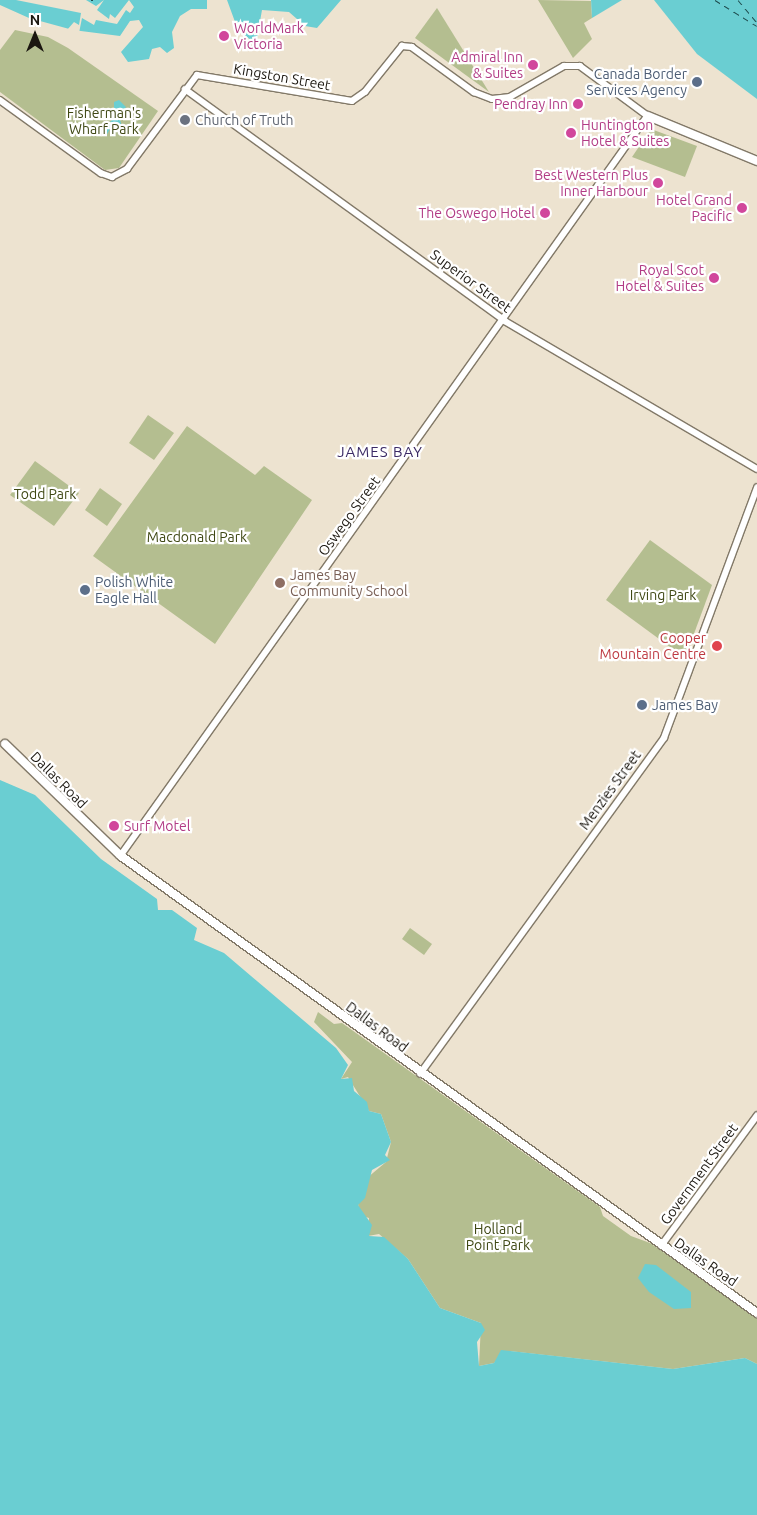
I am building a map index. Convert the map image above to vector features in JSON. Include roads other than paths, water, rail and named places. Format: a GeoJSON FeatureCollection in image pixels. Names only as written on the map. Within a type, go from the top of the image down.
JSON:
{"type":"FeatureCollection","features":[{"type":"Feature","properties":{"kind":"main road"},"geometry":{"type":"LineString","coordinates":[[648,116],[757,161]]}},
{"type":"Feature","properties":{"kind":"main road","name":"Dallas Road"},"geometry":{"type":"LineString","coordinates":[[3,742],[121,856],[420,1074],[757,1313]]}},
{"type":"Feature","properties":{"kind":"street","name":"Kingston Street"},"geometry":{"type":"LineString","coordinates":[[185,89],[195,76],[204,76],[338,100],[356,100],[397,50],[406,46],[478,95],[503,99],[564,66],[583,68],[648,116]]}},
{"type":"Feature","properties":{"kind":"street"},"geometry":{"type":"LineString","coordinates":[[0,100],[112,177],[127,170],[185,89]]}},
{"type":"Feature","properties":{"kind":"street","name":"Superior Street"},"geometry":{"type":"LineString","coordinates":[[185,89],[505,322],[757,469]]}},
{"type":"Feature","properties":{"kind":"street","name":"Oswego Street"},"geometry":{"type":"LineString","coordinates":[[121,856],[505,322],[648,116]]}},
{"type":"Feature","properties":{"kind":"street","name":"Menzies Street"},"geometry":{"type":"LineString","coordinates":[[420,1074],[664,738],[757,488]]}},
{"type":"Feature","properties":{"kind":"street","name":"Government Street"},"geometry":{"type":"LineString","coordinates":[[662,1246],[757,1116]]}},
{"type":"Feature","properties":{"kind":"water"},"geometry":{"type":"Polygon","coordinates":[[[0,0],[207,0],[207,9],[191,9],[180,16],[172,32],[174,48],[167,53],[160,47],[152,49],[149,59],[128,62],[121,52],[143,27],[139,20],[130,21],[120,36],[73,30],[29,18],[0,5],[0,0]]]}},
{"type":"Feature","properties":{"kind":"water"},"geometry":{"type":"Polygon","coordinates":[[[227,0],[341,0],[317,28],[305,26],[289,12],[262,10],[256,44],[238,30],[227,0]]]}},
{"type":"Feature","properties":{"kind":"water"},"geometry":{"type":"Polygon","coordinates":[[[591,0],[622,0],[592,18],[591,0]]]}},
{"type":"Feature","properties":{"kind":"water"},"geometry":{"type":"Polygon","coordinates":[[[654,0],[757,0],[757,99],[697,54],[654,0]]]}},
{"type":"Feature","properties":{"kind":"water"},"geometry":{"type":"Polygon","coordinates":[[[119,100],[126,107],[119,116],[122,127],[111,127],[106,136],[103,129],[114,118],[114,102],[119,100]]]}},
{"type":"Feature","properties":{"kind":"water"},"geometry":{"type":"Polygon","coordinates":[[[0,780],[35,795],[101,859],[157,899],[158,910],[172,910],[197,928],[194,940],[224,953],[336,1048],[348,1065],[341,1079],[352,1078],[354,1091],[367,1102],[369,1111],[381,1114],[391,1142],[385,1155],[390,1160],[372,1170],[365,1198],[358,1205],[372,1225],[369,1236],[384,1237],[408,1259],[440,1308],[481,1323],[485,1330],[477,1342],[479,1366],[494,1363],[501,1350],[673,1369],[745,1358],[757,1364],[757,1515],[0,1515],[0,780]]]}},
{"type":"Feature","properties":{"kind":"water"},"geometry":{"type":"Polygon","coordinates":[[[645,1264],[656,1265],[691,1292],[691,1308],[674,1309],[649,1292],[638,1278],[645,1264]]]}},
{"type":"Feature","properties":{"kind":"place","name":"WorldMark Victoria"},"geometry":{"type":"Point","coordinates":[224,36]}},
{"type":"Feature","properties":{"kind":"place","name":"Admiral Inn & Suites"},"geometry":{"type":"Point","coordinates":[533,65]}},
{"type":"Feature","properties":{"kind":"place","name":"Canada Border Services Agency"},"geometry":{"type":"Point","coordinates":[697,82]}},
{"type":"Feature","properties":{"kind":"place","name":"Pendray Inn"},"geometry":{"type":"Point","coordinates":[578,104]}},
{"type":"Feature","properties":{"kind":"place","name":"Church of Truth"},"geometry":{"type":"Point","coordinates":[185,120]}},
{"type":"Feature","properties":{"kind":"place","name":"Huntington Hotel & Suites"},"geometry":{"type":"Point","coordinates":[571,133]}},
{"type":"Feature","properties":{"kind":"place","name":"Best Western Plus Inner Harbour"},"geometry":{"type":"Point","coordinates":[658,183]}},
{"type":"Feature","properties":{"kind":"place","name":"Hotel Grand Pacific"},"geometry":{"type":"Point","coordinates":[742,208]}},
{"type":"Feature","properties":{"kind":"place","name":"The Oswego Hotel"},"geometry":{"type":"Point","coordinates":[545,213]}},
{"type":"Feature","properties":{"kind":"place","name":"Royal Scot Hotel & Suites"},"geometry":{"type":"Point","coordinates":[714,278]}},
{"type":"Feature","properties":{"kind":"place","name":"James Bay Community School"},"geometry":{"type":"Point","coordinates":[280,583]}},
{"type":"Feature","properties":{"kind":"place","name":"Polish White Eagle Hall"},"geometry":{"type":"Point","coordinates":[85,590]}},
{"type":"Feature","properties":{"kind":"place","name":"Cooper Mountain Centre"},"geometry":{"type":"Point","coordinates":[717,646]}},
{"type":"Feature","properties":{"kind":"place","name":"James Bay"},"geometry":{"type":"Point","coordinates":[642,705]}},
{"type":"Feature","properties":{"kind":"place","name":"Surf Motel"},"geometry":{"type":"Point","coordinates":[114,826]}},
{"type":"Feature","properties":{"kind":"district","name":"JAMES BAY"},"geometry":{"type":"Point","coordinates":[380,452]}},
{"type":"Feature","properties":{"kind":"park label","name":"Fisherman's Wharf Park"},"geometry":{"type":"Point","coordinates":[104,122]}},
{"type":"Feature","properties":{"kind":"park label","name":"Todd Park"},"geometry":{"type":"Point","coordinates":[45,494]}},
{"type":"Feature","properties":{"kind":"park label","name":"Macdonald Park"},"geometry":{"type":"Point","coordinates":[197,537]}},
{"type":"Feature","properties":{"kind":"park label","name":"Irving Park"},"geometry":{"type":"Point","coordinates":[663,595]}},
{"type":"Feature","properties":{"kind":"park label","name":"Holland Point Park"},"geometry":{"type":"Point","coordinates":[498,1238]}}]}
